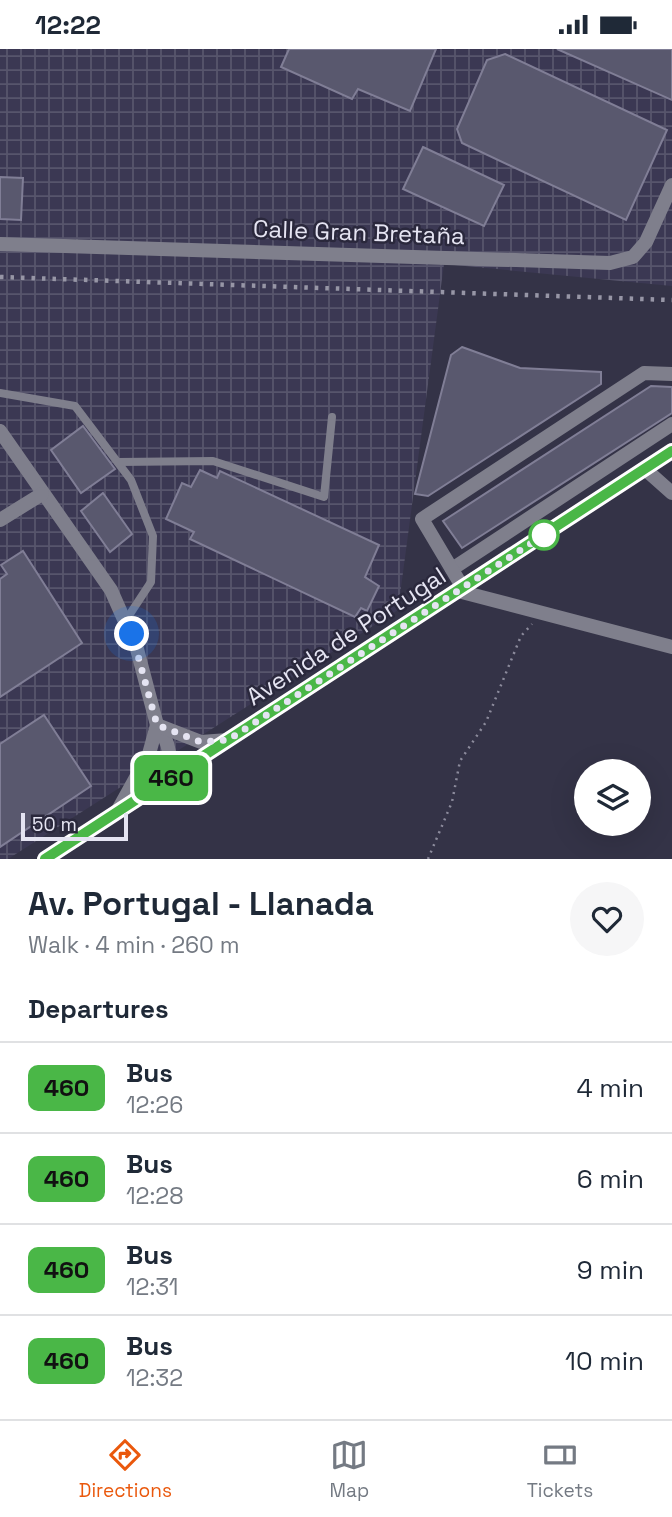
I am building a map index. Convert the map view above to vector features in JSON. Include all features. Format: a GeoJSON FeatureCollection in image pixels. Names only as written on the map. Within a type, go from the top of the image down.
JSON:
{"type":"FeatureCollection","features":[{"type":"Feature","properties":{"kind":"street","name":"Calle Gran Bretaña"},"geometry":{"type":"LineString","coordinates":[[0,244],[610,263],[633,257],[646,242],[672,185]]}},
{"type":"Feature","properties":{"kind":"street"},"geometry":{"type":"LineString","coordinates":[[672,374],[644,373],[422,519],[452,569],[460,589],[672,647]]}},
{"type":"Feature","properties":{"kind":"street"},"geometry":{"type":"LineString","coordinates":[[452,569],[672,424]]}},
{"type":"Feature","properties":{"kind":"street"},"geometry":{"type":"LineString","coordinates":[[0,431],[111,590],[126,620],[157,725],[167,739],[171,762],[166,782]]}},
{"type":"Feature","properties":{"kind":"street","name":"Avenida de Portugal"},"geometry":{"type":"LineString","coordinates":[[45,859],[672,451]]}},
{"type":"Feature","properties":{"kind":"street"},"geometry":{"type":"LineString","coordinates":[[645,468],[672,493]]}},
{"type":"Feature","properties":{"kind":"street"},"geometry":{"type":"LineString","coordinates":[[0,520],[42,494]]}},
{"type":"Feature","properties":{"kind":"street"},"geometry":{"type":"LineString","coordinates":[[157,725],[201,742],[228,740]]}},
{"type":"Feature","properties":{"kind":"street"},"geometry":{"type":"LineString","coordinates":[[117,812],[135,783],[157,725]]}},
{"type":"Feature","properties":{"kind":"street"},"geometry":{"type":"LineString","coordinates":[[152,740],[158,768],[166,782]]}},
{"type":"Feature","properties":{"kind":"lane"},"geometry":{"type":"LineString","coordinates":[[0,393],[75,406],[131,479],[153,536],[151,582],[126,620]]}},
{"type":"Feature","properties":{"kind":"lane"},"geometry":{"type":"LineString","coordinates":[[118,462],[214,461],[324,497],[332,417]]}},
{"type":"Feature","properties":{"kind":"path"},"geometry":{"type":"LineString","coordinates":[[428,859],[452,802],[460,761],[486,722],[521,636],[543,612]]}},
{"type":"Feature","properties":{"kind":"shaded area"},"geometry":{"type":"Polygon","coordinates":[[[0,49],[672,49],[672,286],[444,264],[398,610],[8,859],[0,859],[0,49]]]}},
{"type":"Feature","properties":{"kind":"building"},"geometry":{"type":"Polygon","coordinates":[[[289,49],[436,49],[410,111],[358,89],[352,99],[281,67],[289,49]]]}},
{"type":"Feature","properties":{"kind":"building"},"geometry":{"type":"Polygon","coordinates":[[[557,49],[672,49],[672,100],[557,49]]]}},
{"type":"Feature","properties":{"kind":"building"},"geometry":{"type":"Polygon","coordinates":[[[505,54],[667,130],[626,220],[462,143],[457,129],[487,60],[505,54]]]}},
{"type":"Feature","properties":{"kind":"building"},"geometry":{"type":"Polygon","coordinates":[[[423,147],[504,185],[484,226],[403,189],[423,147]]]}},
{"type":"Feature","properties":{"kind":"building"},"geometry":{"type":"Polygon","coordinates":[[[0,177],[23,178],[21,220],[0,219],[0,177]]]}},
{"type":"Feature","properties":{"kind":"building"},"geometry":{"type":"Polygon","coordinates":[[[462,347],[520,368],[601,372],[601,384],[428,496],[415,494],[451,355],[462,347]]]}},
{"type":"Feature","properties":{"kind":"building"},"geometry":{"type":"Polygon","coordinates":[[[651,386],[672,387],[672,413],[462,548],[443,521],[651,386]]]}},
{"type":"Feature","properties":{"kind":"building"},"geometry":{"type":"Polygon","coordinates":[[[83,426],[115,469],[81,493],[51,450],[83,426]]]}},
{"type":"Feature","properties":{"kind":"building"},"geometry":{"type":"Polygon","coordinates":[[[200,470],[217,478],[220,471],[379,545],[365,577],[379,586],[367,611],[361,608],[355,617],[190,539],[194,532],[166,519],[182,483],[191,487],[200,470]]]}},
{"type":"Feature","properties":{"kind":"building"},"geometry":{"type":"Polygon","coordinates":[[[103,493],[132,534],[110,552],[81,511],[103,493]]]}},
{"type":"Feature","properties":{"kind":"building"},"geometry":{"type":"Polygon","coordinates":[[[23,551],[82,643],[0,697],[0,579],[7,574],[1,565],[23,551]]]}},
{"type":"Feature","properties":{"kind":"building"},"geometry":{"type":"Polygon","coordinates":[[[44,715],[91,786],[0,847],[0,744],[44,715]]]}},
{"type":"Feature","properties":{"kind":"railway"},"geometry":{"type":"LineString","coordinates":[[0,277],[672,300]]}},
{"type":"Feature","properties":{"kind":"bus line","name":"460"},"geometry":{"type":"LineString","coordinates":[[45,859],[672,451]]}},
{"type":"Feature","properties":{"kind":"route"},"geometry":{"type":"LineString","coordinates":[[132,634],[157,725],[201,742],[228,740],[550,531],[544,535]]}}]}
